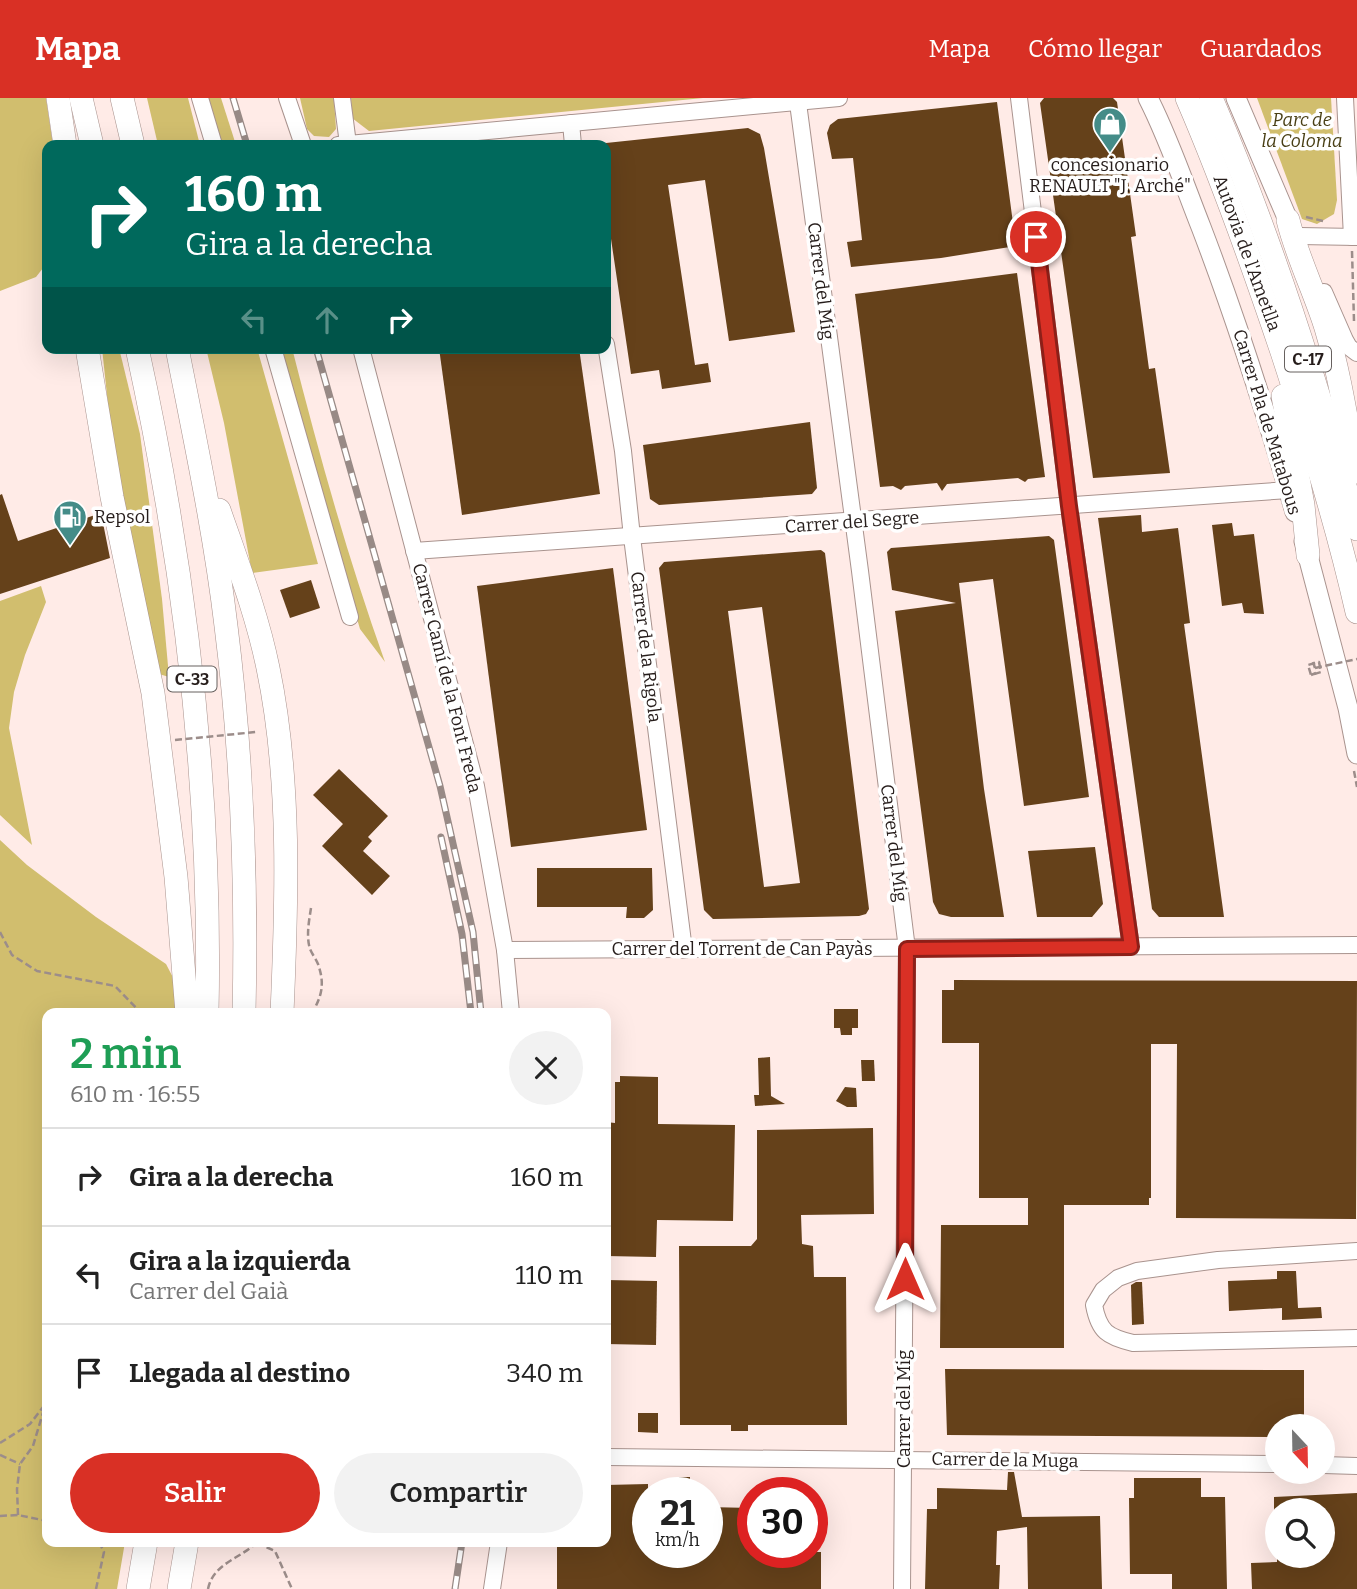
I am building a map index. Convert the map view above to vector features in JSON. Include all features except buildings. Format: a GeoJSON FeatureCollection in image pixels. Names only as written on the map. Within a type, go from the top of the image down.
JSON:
{"type":"FeatureCollection","features":[{"type":"Feature","properties":{"kind":"highway"},"geometry":{"type":"LineString","coordinates":[[58,98],[64,140]]}},
{"type":"Feature","properties":{"kind":"highway"},"geometry":{"type":"LineString","coordinates":[[81,98],[91,140]]}},
{"type":"Feature","properties":{"kind":"highway"},"geometry":{"type":"LineString","coordinates":[[122,98],[132,140]]}},
{"type":"Feature","properties":{"kind":"highway","name":"Autovia de l'Ametlla"},"geometry":{"type":"LineString","coordinates":[[1187,98],[1236,219],[1267,307],[1316,458],[1357,612]]}},
{"type":"Feature","properties":{"kind":"highway","name":"Autovia de l'Ametlla"},"geometry":{"type":"LineString","coordinates":[[1210,98],[1264,230],[1298,329],[1329,424],[1357,529]]}},
{"type":"Feature","properties":{"kind":"highway"},"geometry":{"type":"LineString","coordinates":[[1295,224],[1293,238],[1314,290],[1331,345],[1357,482]]}},
{"type":"Feature","properties":{"kind":"highway"},"geometry":{"type":"LineString","coordinates":[[1267,307],[1303,505],[1308,555]]}},
{"type":"Feature","properties":{"kind":"highway"},"geometry":{"type":"LineString","coordinates":[[88,354],[112,497],[153,693],[176,877],[187,1008]]}},
{"type":"Feature","properties":{"kind":"highway","name":"C-33"},"geometry":{"type":"LineString","coordinates":[[138,354],[169,502],[199,733],[206,854],[207,1008]]}},
{"type":"Feature","properties":{"kind":"highway","name":"C-33"},"geometry":{"type":"LineString","coordinates":[[178,354],[226,625],[237,734],[243,841],[244,1008]]}},
{"type":"Feature","properties":{"kind":"highway"},"geometry":{"type":"LineString","coordinates":[[195,440],[247,592],[268,667],[273,698],[284,827],[282,1008]]}},
{"type":"Feature","properties":{"kind":"highway"},"geometry":{"type":"LineString","coordinates":[[138,1589],[145,1547]]}},
{"type":"Feature","properties":{"kind":"highway"},"geometry":{"type":"LineString","coordinates":[[178,1589],[186,1547]]}},
{"type":"Feature","properties":{"kind":"main road","name":"Carrer Pla de Matabous"},"geometry":{"type":"LineString","coordinates":[[1148,98],[1177,164],[1261,395],[1308,555],[1348,708],[1357,754]]}},
{"type":"Feature","properties":{"kind":"main road"},"geometry":{"type":"LineString","coordinates":[[1236,98],[1295,224]]}},
{"type":"Feature","properties":{"kind":"street"},"geometry":{"type":"LineString","coordinates":[[200,98],[213,140]]}},
{"type":"Feature","properties":{"kind":"street"},"geometry":{"type":"LineString","coordinates":[[287,98],[301,140]]}},
{"type":"Feature","properties":{"kind":"street"},"geometry":{"type":"LineString","coordinates":[[342,98],[343,140]]}},
{"type":"Feature","properties":{"kind":"street"},"geometry":{"type":"LineString","coordinates":[[395,140],[839,98]]}},
{"type":"Feature","properties":{"kind":"street"},"geometry":{"type":"LineString","coordinates":[[1019,98],[1069,506],[1131,947]]}},
{"type":"Feature","properties":{"kind":"street"},"geometry":{"type":"LineString","coordinates":[[1295,224],[1353,234],[1345,98]]}},
{"type":"Feature","properties":{"kind":"street","name":"Carrer del Mig"},"geometry":{"type":"LineString","coordinates":[[798,103],[907,949],[902,1589]]}},
{"type":"Feature","properties":{"kind":"street"},"geometry":{"type":"LineString","coordinates":[[571,123],[573,140]]}},
{"type":"Feature","properties":{"kind":"street"},"geometry":{"type":"LineString","coordinates":[[1295,224],[1345,340],[1356,353]]}},
{"type":"Feature","properties":{"kind":"street"},"geometry":{"type":"LineString","coordinates":[[275,354],[350,618]]}},
{"type":"Feature","properties":{"kind":"street","name":"Carrer Camí de la Font Freda"},"geometry":{"type":"LineString","coordinates":[[363,354],[476,786],[505,950],[511,1008]]}},
{"type":"Feature","properties":{"kind":"street","name":"Carrer de la Rigola"},"geometry":{"type":"LineString","coordinates":[[608,354],[623,451],[684,950]]}},
{"type":"Feature","properties":{"kind":"street","name":"Carrer del Segre"},"geometry":{"type":"LineString","coordinates":[[414,551],[1289,490]]}},
{"type":"Feature","properties":{"kind":"street","name":"Carrer del Torrent de Can Payàs"},"geometry":{"type":"LineString","coordinates":[[505,950],[1357,945]]}},
{"type":"Feature","properties":{"kind":"street"},"geometry":{"type":"LineString","coordinates":[[1357,1251],[1218,1259],[1137,1271],[1118,1278],[1103,1290],[1094,1305],[1097,1320],[1105,1333],[1133,1343],[1357,1338]]}},
{"type":"Feature","properties":{"kind":"street","name":"Carrer de la Muga"},"geometry":{"type":"LineString","coordinates":[[611,1457],[1265,1464]]}},
{"type":"Feature","properties":{"kind":"street"},"geometry":{"type":"LineString","coordinates":[[1335,1465],[1357,1466]]}},
{"type":"Feature","properties":{"kind":"street"},"geometry":{"type":"LineString","coordinates":[[492,1589],[498,1547]]}},
{"type":"Feature","properties":{"kind":"path"},"geometry":{"type":"LineString","coordinates":[[1295,224],[1353,234],[1356,353]]}},
{"type":"Feature","properties":{"kind":"path"},"geometry":{"type":"LineString","coordinates":[[1313,662],[1315,668],[1357,659]]}},
{"type":"Feature","properties":{"kind":"path"},"geometry":{"type":"LineString","coordinates":[[1319,662],[1320,667],[1321,672],[1311,675],[1308,665],[1319,662]]}},
{"type":"Feature","properties":{"kind":"path"},"geometry":{"type":"LineString","coordinates":[[174,740],[256,732]]}},
{"type":"Feature","properties":{"kind":"path"},"geometry":{"type":"LineString","coordinates":[[311,908],[308,938],[322,984],[322,997],[315,1008]]}},
{"type":"Feature","properties":{"kind":"path"},"geometry":{"type":"LineString","coordinates":[[0,932],[12,955],[37,971],[115,986],[136,1008]]}},
{"type":"Feature","properties":{"kind":"path"},"geometry":{"type":"LineString","coordinates":[[0,1443],[30,1424],[42,1409]]}},
{"type":"Feature","properties":{"kind":"path"},"geometry":{"type":"LineString","coordinates":[[18,1515],[20,1464],[33,1447],[42,1417]]}},
{"type":"Feature","properties":{"kind":"path"},"geometry":{"type":"LineString","coordinates":[[0,1455],[20,1464]]}},
{"type":"Feature","properties":{"kind":"path"},"geometry":{"type":"LineString","coordinates":[[0,1517],[18,1515],[42,1520]]}},
{"type":"Feature","properties":{"kind":"path"},"geometry":{"type":"LineString","coordinates":[[96,1589],[104,1552],[102,1547]]}},
{"type":"Feature","properties":{"kind":"path"},"geometry":{"type":"LineString","coordinates":[[208,1589],[210,1580],[225,1563],[251,1547]]}},
{"type":"Feature","properties":{"kind":"path"},"geometry":{"type":"LineString","coordinates":[[267,1547],[275,1550],[292,1589]]}},
{"type":"Feature","properties":{"kind":"green space"},"geometry":{"type":"Polygon","coordinates":[[[0,98],[46,98],[52,140],[42,140],[42,269],[36,277],[0,291],[0,98]]]}},
{"type":"Feature","properties":{"kind":"green space"},"geometry":{"type":"Polygon","coordinates":[[[147,98],[188,98],[199,140],[157,140],[147,98]]]}},
{"type":"Feature","properties":{"kind":"green space"},"geometry":{"type":"Polygon","coordinates":[[[206,98],[221,98],[234,140],[218,140],[206,98]]]}},
{"type":"Feature","properties":{"kind":"green space"},"geometry":{"type":"Polygon","coordinates":[[[300,98],[334,98],[336,129],[329,137],[314,136],[307,129],[300,98]]]}},
{"type":"Feature","properties":{"kind":"green space"},"geometry":{"type":"Polygon","coordinates":[[[351,98],[703,98],[369,131],[352,118],[351,98]]]}},
{"type":"Feature","properties":{"kind":"green space","name":"Parc de la Coloma"},"geometry":{"type":"Polygon","coordinates":[[[1257,98],[1331,98],[1337,200],[1334,214],[1317,224],[1302,219],[1257,98]]]}},
{"type":"Feature","properties":{"kind":"green space"},"geometry":{"type":"Polygon","coordinates":[[[103,354],[120,354],[140,434],[162,599],[169,677],[159,674],[113,452],[103,354]]]}},
{"type":"Feature","properties":{"kind":"green space"},"geometry":{"type":"Polygon","coordinates":[[[207,354],[259,354],[318,564],[252,573],[224,423],[207,354]]]}},
{"type":"Feature","properties":{"kind":"green space"},"geometry":{"type":"Polygon","coordinates":[[[281,354],[294,354],[335,506],[385,662],[360,629],[281,354]]]}},
{"type":"Feature","properties":{"kind":"green space"},"geometry":{"type":"Polygon","coordinates":[[[41,586],[46,602],[14,692],[9,728],[32,845],[0,815],[0,601],[41,586]]]}},
{"type":"Feature","properties":{"kind":"green space"},"geometry":{"type":"Polygon","coordinates":[[[0,840],[27,865],[96,917],[166,964],[181,993],[180,1008],[42,1008],[42,1547],[124,1547],[117,1589],[0,1589],[0,840]]]}},
{"type":"Feature","properties":{"kind":"railway"},"geometry":{"type":"LineString","coordinates":[[233,98],[246,140]]}},
{"type":"Feature","properties":{"kind":"railway"},"geometry":{"type":"LineString","coordinates":[[318,354],[440,786],[473,932],[481,1008]]}},
{"type":"Feature","properties":{"kind":"railway"},"geometry":{"type":"LineString","coordinates":[[441,837],[462,934],[470,1008]]}},
{"type":"Feature","properties":{"kind":"railway"},"geometry":{"type":"LineString","coordinates":[[455,1589],[461,1547]]}},
{"type":"Feature","properties":{"kind":"place","name":"concesionario RENAULT \"J. Arché\""},"geometry":{"type":"Point","coordinates":[1110,154]}},
{"type":"Feature","properties":{"kind":"place","name":"Repsol"},"geometry":{"type":"Point","coordinates":[70,547]}},
{"type":"Feature","properties":{"kind":"route"},"geometry":{"type":"LineString","coordinates":[[905,1279],[907,949],[1131,947],[1069,506],[1036,237]]}}]}
